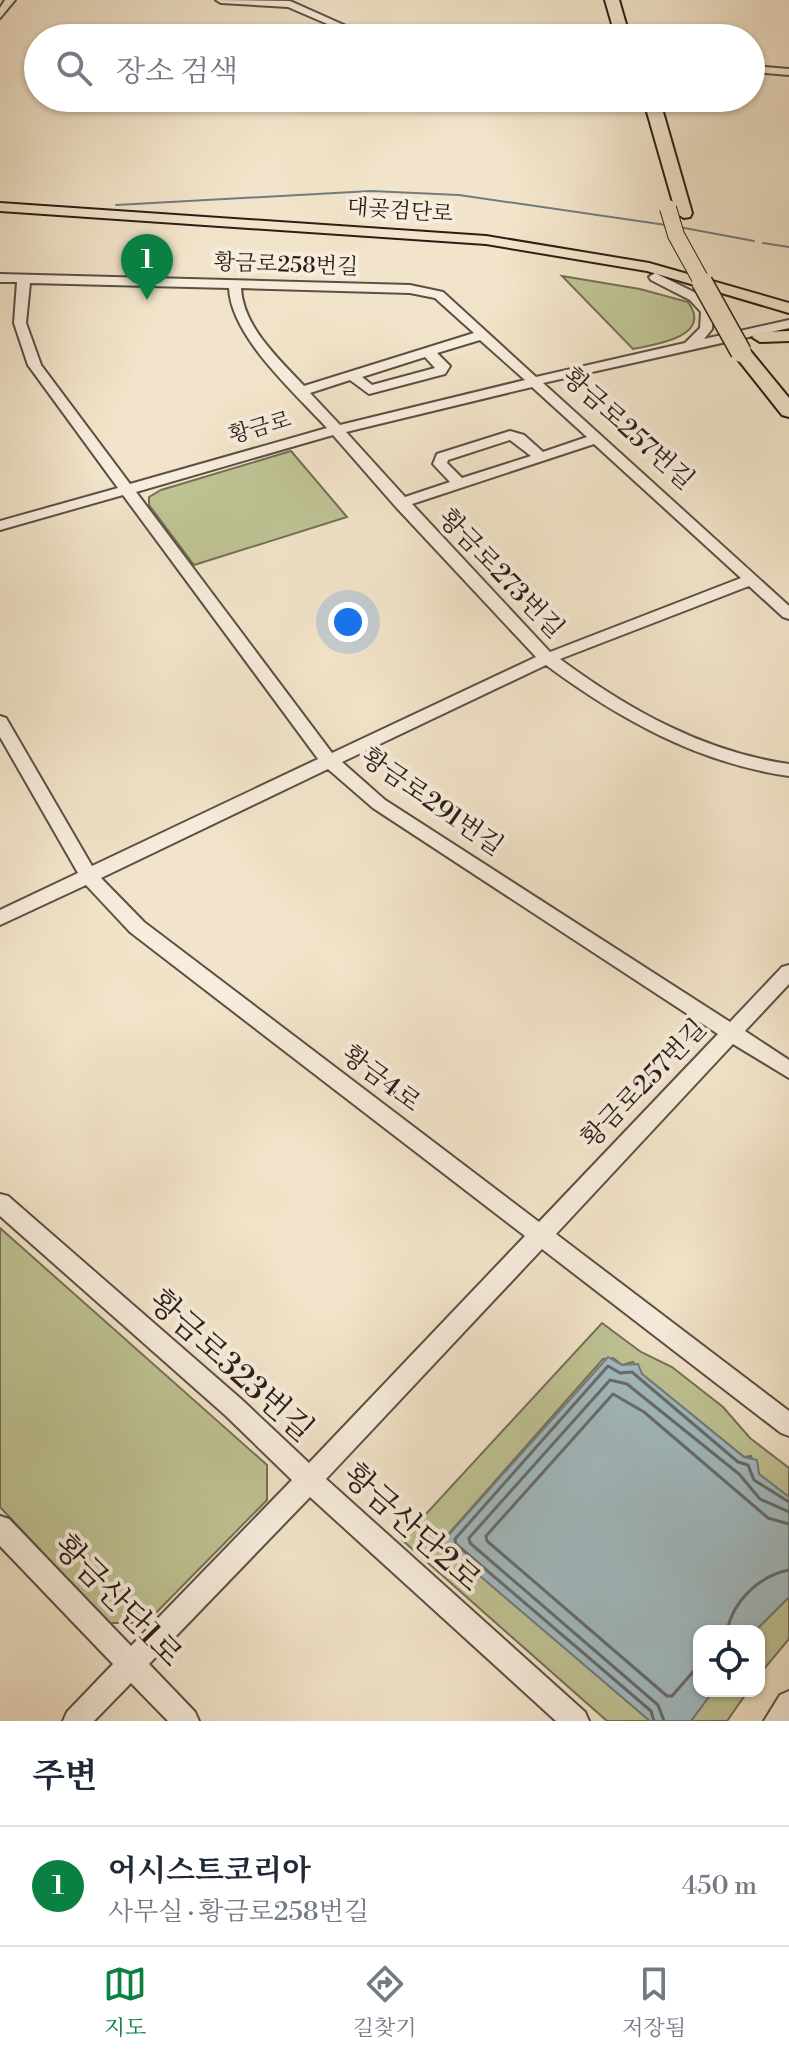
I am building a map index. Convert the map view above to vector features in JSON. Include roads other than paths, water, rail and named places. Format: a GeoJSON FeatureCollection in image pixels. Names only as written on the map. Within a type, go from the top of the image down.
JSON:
{"type":"FeatureCollection","features":[{"type":"Feature","properties":{"kind":"highway"},"geometry":{"type":"LineString","coordinates":[[612,0],[619,24]]}},
{"type":"Feature","properties":{"kind":"highway"},"geometry":{"type":"LineString","coordinates":[[623,0],[630,24]]}},
{"type":"Feature","properties":{"kind":"highway"},"geometry":{"type":"LineString","coordinates":[[644,112],[676,211],[789,411]]}},
{"type":"Feature","properties":{"kind":"highway"},"geometry":{"type":"LineString","coordinates":[[654,112],[676,211]]}},
{"type":"Feature","properties":{"kind":"highway"},"geometry":{"type":"LineString","coordinates":[[753,347],[789,390]]}},
{"type":"Feature","properties":{"kind":"main road","name":"대곶검단로"},"geometry":{"type":"LineString","coordinates":[[0,207],[486,240],[649,267],[789,306]]}},
{"type":"Feature","properties":{"kind":"main road","name":"대곶검단로"},"geometry":{"type":"LineString","coordinates":[[0,215],[450,243],[655,277],[789,316]]}},
{"type":"Feature","properties":{"kind":"main road"},"geometry":{"type":"LineString","coordinates":[[753,347],[789,333]]}},
{"type":"Feature","properties":{"kind":"street"},"geometry":{"type":"LineString","coordinates":[[0,15],[10,0]]}},
{"type":"Feature","properties":{"kind":"street"},"geometry":{"type":"LineString","coordinates":[[221,0],[297,6],[337,24]]}},
{"type":"Feature","properties":{"kind":"street"},"geometry":{"type":"LineString","coordinates":[[765,70],[789,72]]}},
{"type":"Feature","properties":{"kind":"street"},"geometry":{"type":"LineString","coordinates":[[655,277],[694,297],[707,312],[706,329],[690,346]]}},
{"type":"Feature","properties":{"kind":"street","name":"황금로258번길"},"geometry":{"type":"LineString","coordinates":[[0,278],[422,290],[439,295],[535,383]]}},
{"type":"Feature","properties":{"kind":"street","name":"황금로291번길"},"geometry":{"type":"LineString","coordinates":[[24,278],[19,313],[30,353],[126,491],[329,762],[379,804],[789,1070]]}},
{"type":"Feature","properties":{"kind":"street","name":"황금로273번길"},"geometry":{"type":"LineString","coordinates":[[235,283],[234,299],[247,327],[400,503],[547,658],[621,705],[702,749],[736,762],[789,770]]}},
{"type":"Feature","properties":{"kind":"street","name":"황금로"},"geometry":{"type":"LineString","coordinates":[[535,383],[558,374],[789,324]]}},
{"type":"Feature","properties":{"kind":"street"},"geometry":{"type":"LineString","coordinates":[[301,391],[482,335]]}},
{"type":"Feature","properties":{"kind":"street","name":"황금로"},"geometry":{"type":"LineString","coordinates":[[0,526],[335,430],[535,383],[753,347]]}},
{"type":"Feature","properties":{"kind":"street"},"geometry":{"type":"LineString","coordinates":[[353,376],[365,389],[376,390],[440,371],[443,366],[427,351]]}},
{"type":"Feature","properties":{"kind":"street","name":"황금로257번길"},"geometry":{"type":"LineString","coordinates":[[535,383],[789,614]]}},
{"type":"Feature","properties":{"kind":"street"},"geometry":{"type":"LineString","coordinates":[[459,483],[440,464],[445,456],[514,435],[541,457]]}},
{"type":"Feature","properties":{"kind":"street"},"geometry":{"type":"LineString","coordinates":[[400,503],[596,439]]}},
{"type":"Feature","properties":{"kind":"street"},"geometry":{"type":"LineString","coordinates":[[0,918],[547,658],[751,580]]}},
{"type":"Feature","properties":{"kind":"street","name":"황금4로"},"geometry":{"type":"LineString","coordinates":[[0,722],[88,875],[119,911],[164,950],[787,1420]]}},
{"type":"Feature","properties":{"kind":"street","name":"황금로257번길"},"geometry":{"type":"LineString","coordinates":[[540,1235],[789,972]]}},
{"type":"Feature","properties":{"kind":"street","name":"황금로323번길"},"geometry":{"type":"LineString","coordinates":[[0,1203],[233,1407],[309,1480],[540,1235]]}},
{"type":"Feature","properties":{"kind":"street","name":"황금산단2로"},"geometry":{"type":"LineString","coordinates":[[76,1721],[309,1480],[576,1721]]}},
{"type":"Feature","properties":{"kind":"street","name":"황금산단1로"},"geometry":{"type":"LineString","coordinates":[[0,1528],[186,1721]]}},
{"type":"Feature","properties":{"kind":"street"},"geometry":{"type":"LineString","coordinates":[[777,1721],[789,1704]]}},
{"type":"Feature","properties":{"kind":"water"},"geometry":{"type":"Polygon","coordinates":[[[608,1357],[622,1365],[638,1364],[642,1374],[744,1457],[757,1460],[759,1474],[789,1497],[789,1597],[761,1625],[693,1625],[693,1697],[709,1697],[691,1721],[650,1721],[446,1547],[444,1540],[608,1357]]]}},
{"type":"Feature","properties":{"kind":"waterway"},"geometry":{"type":"LineString","coordinates":[[116,205],[371,191],[459,195],[666,225]]}},
{"type":"Feature","properties":{"kind":"waterway"},"geometry":{"type":"LineString","coordinates":[[679,227],[754,241]]}},
{"type":"Feature","properties":{"kind":"waterway"},"geometry":{"type":"LineString","coordinates":[[763,243],[789,247]]}},
{"type":"Feature","properties":{"kind":"place","name":"어시스트코리아"},"geometry":{"type":"Point","coordinates":[147,300]}}]}
